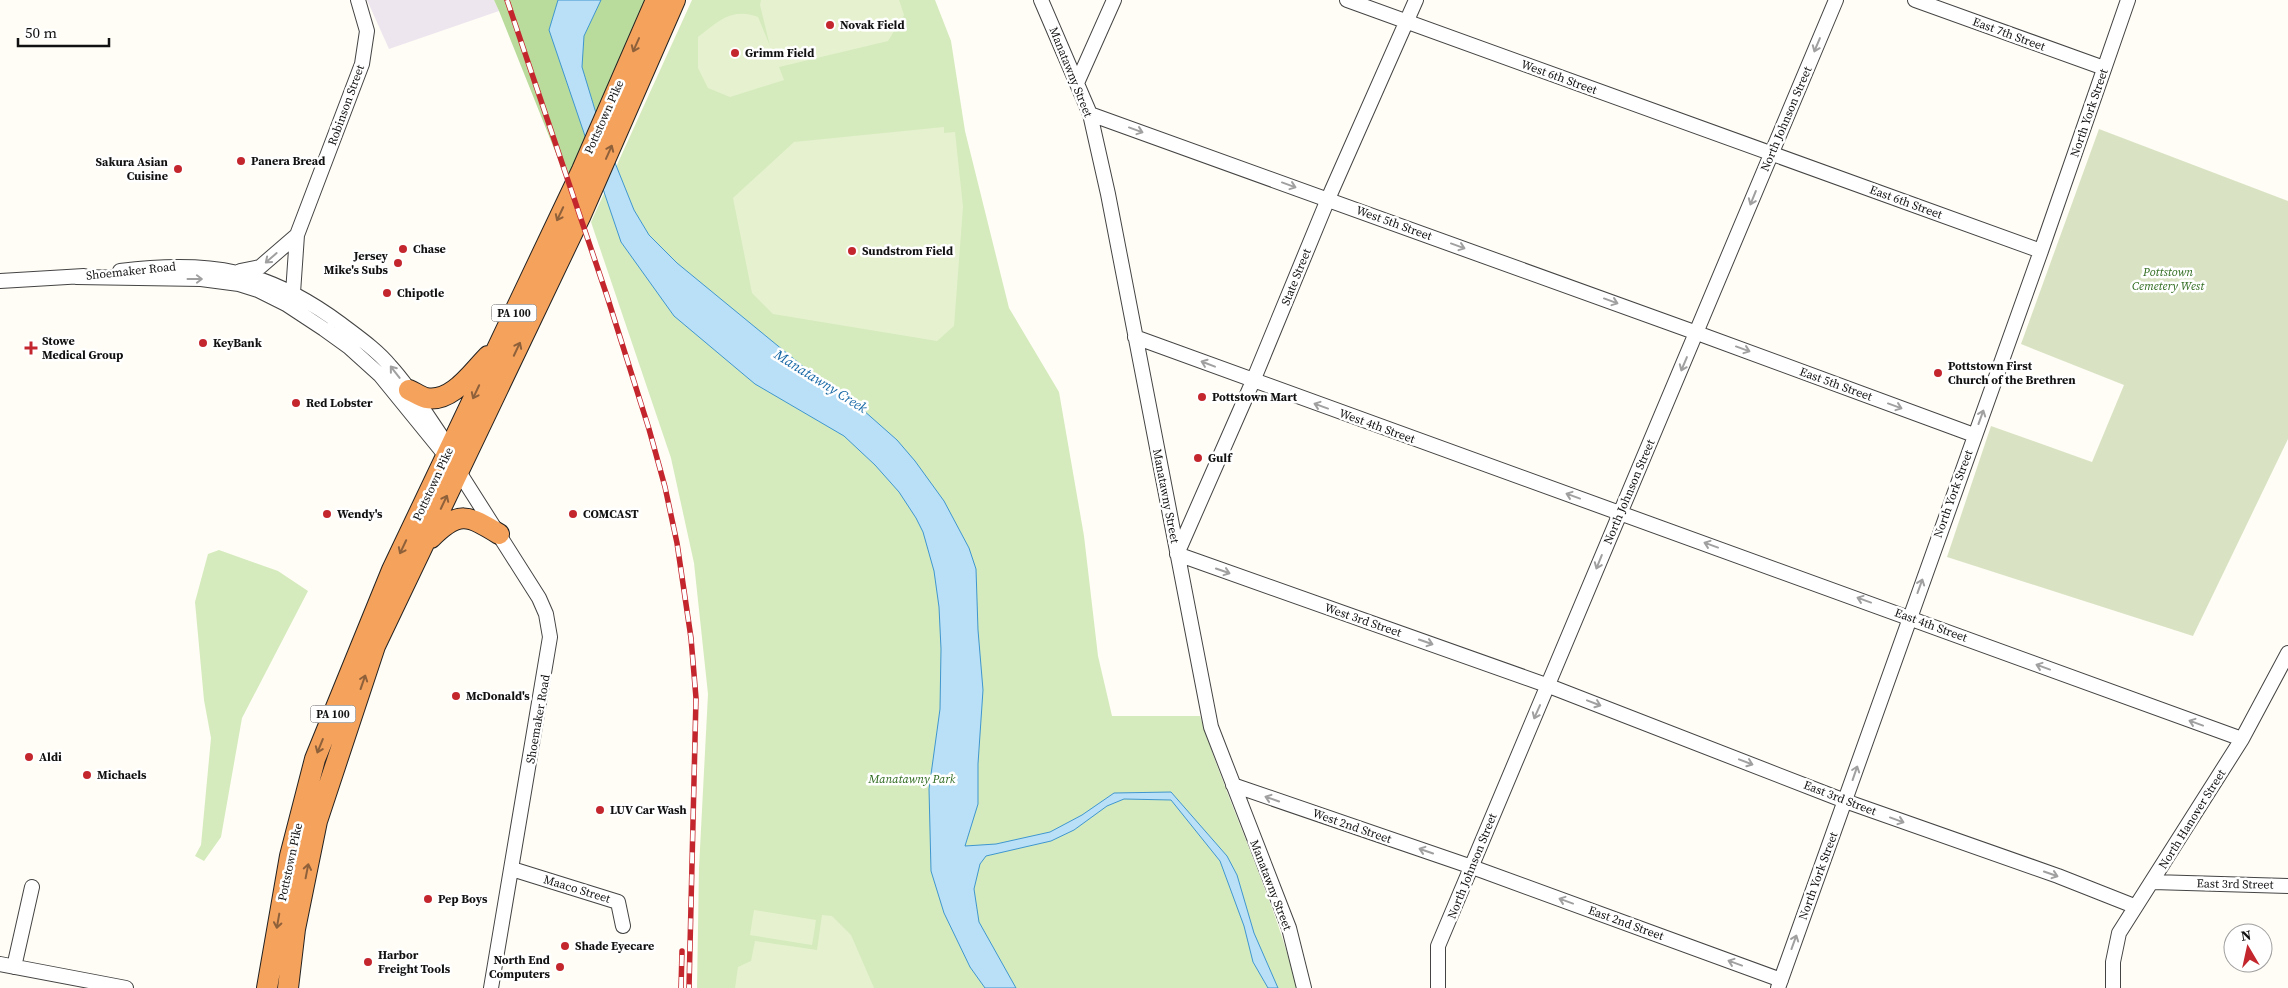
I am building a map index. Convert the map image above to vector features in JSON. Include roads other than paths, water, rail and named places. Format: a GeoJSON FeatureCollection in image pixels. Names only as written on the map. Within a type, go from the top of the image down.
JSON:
{"type":"FeatureCollection","features":[{"type":"Feature","properties":{"kind":"highway","name":"Pottstown Pike"},"geometry":{"type":"LineString","coordinates":[[267,988],[290,856],[315,759],[392,570],[582,170],[656,0]]}},
{"type":"Feature","properties":{"kind":"highway","name":"Pottstown Pike"},"geometry":{"type":"LineString","coordinates":[[288,988],[295,929],[317,820],[376,646],[589,197],[675,0]]}},
{"type":"Feature","properties":{"kind":"highway"},"geometry":{"type":"LineString","coordinates":[[409,390],[426,398],[438,398],[452,392],[498,346]]}},
{"type":"Feature","properties":{"kind":"highway"},"geometry":{"type":"LineString","coordinates":[[424,544],[444,525],[454,519],[464,517],[476,521],[499,534]]}},
{"type":"Feature","properties":{"kind":"street","name":"Robinson Street"},"geometry":{"type":"LineString","coordinates":[[290,298],[297,235],[362,64],[367,31],[358,0]]}},
{"type":"Feature","properties":{"kind":"street","name":"Manatawny Street"},"geometry":{"type":"LineString","coordinates":[[1041,0],[1090,114],[1211,727],[1288,928],[1304,988]]}},
{"type":"Feature","properties":{"kind":"street"},"geometry":{"type":"LineString","coordinates":[[1077,84],[1114,0]]}},
{"type":"Feature","properties":{"kind":"street","name":"West 6th Street"},"geometry":{"type":"LineString","coordinates":[[1347,0],[1406,23],[1772,153]]}},
{"type":"Feature","properties":{"kind":"street","name":"State Street"},"geometry":{"type":"LineString","coordinates":[[1177,554],[1253,381],[1328,199],[1416,0]]}},
{"type":"Feature","properties":{"kind":"street","name":"North Johnson Street"},"geometry":{"type":"LineString","coordinates":[[1438,988],[1438,946],[1836,0]]}},
{"type":"Feature","properties":{"kind":"street","name":"East 7th Street"},"geometry":{"type":"LineString","coordinates":[[1915,0],[2104,68]]}},
{"type":"Feature","properties":{"kind":"street","name":"North York Street"},"geometry":{"type":"LineString","coordinates":[[1779,984],[2041,251],[2128,0]]}},
{"type":"Feature","properties":{"kind":"street","name":"West 5th Street"},"geometry":{"type":"LineString","coordinates":[[1090,114],[1697,332]]}},
{"type":"Feature","properties":{"kind":"street","name":"East 6th Street"},"geometry":{"type":"LineString","coordinates":[[1772,153],[2041,251]]}},
{"type":"Feature","properties":{"kind":"street","name":"Robinson Street"},"geometry":{"type":"LineString","coordinates":[[240,271],[260,267],[297,235]]}},
{"type":"Feature","properties":{"kind":"street","name":"Shoemaker Road"},"geometry":{"type":"LineString","coordinates":[[0,281],[76,277],[161,266],[198,266],[240,271],[290,298],[330,316],[361,339],[389,364],[409,390],[539,598],[546,614],[550,637],[491,988]]}},
{"type":"Feature","properties":{"kind":"street","name":"Shoemaker Road"},"geometry":{"type":"LineString","coordinates":[[76,277],[222,281],[290,298],[380,375],[448,452]]}},
{"type":"Feature","properties":{"kind":"street","name":"East 5th Street"},"geometry":{"type":"LineString","coordinates":[[1697,332],[1974,435]]}},
{"type":"Feature","properties":{"kind":"street","name":"West 4th Street"},"geometry":{"type":"LineString","coordinates":[[1135,337],[1619,512]]}},
{"type":"Feature","properties":{"kind":"street","name":"East 4th Street"},"geometry":{"type":"LineString","coordinates":[[1619,512],[2242,739]]}},
{"type":"Feature","properties":{"kind":"street","name":"West 3rd Street"},"geometry":{"type":"LineString","coordinates":[[1177,554],[1548,686]]}},
{"type":"Feature","properties":{"kind":"street","name":"North Hanover Street"},"geometry":{"type":"LineString","coordinates":[[2113,988],[2113,962],[2119,933],[2134,906],[2153,882],[2242,739],[2288,653]]}},
{"type":"Feature","properties":{"kind":"street","name":"East 3rd Street"},"geometry":{"type":"LineString","coordinates":[[1548,686],[1845,801],[2058,876],[2134,906]]}},
{"type":"Feature","properties":{"kind":"street","name":"West 2nd Street"},"geometry":{"type":"LineString","coordinates":[[1232,785],[1472,867]]}},
{"type":"Feature","properties":{"kind":"street","name":"East 2nd Street"},"geometry":{"type":"LineString","coordinates":[[1472,867],[1779,984]]}},
{"type":"Feature","properties":{"kind":"street","name":"Maaco Street"},"geometry":{"type":"LineString","coordinates":[[512,869],[618,902],[623,926]]}},
{"type":"Feature","properties":{"kind":"street","name":"East 3rd Street"},"geometry":{"type":"LineString","coordinates":[[2153,882],[2288,886]]}},
{"type":"Feature","properties":{"kind":"street"},"geometry":{"type":"LineString","coordinates":[[14,967],[32,887]]}},
{"type":"Feature","properties":{"kind":"street"},"geometry":{"type":"LineString","coordinates":[[0,964],[126,988]]}},
{"type":"Feature","properties":{"kind":"water","name":"Manatawny Creek"},"geometry":{"type":"Polygon","coordinates":[[[558,0],[601,0],[584,36],[582,67],[599,123],[634,210],[649,235],[677,263],[817,378],[854,402],[897,440],[944,501],[969,548],[976,569],[978,630],[983,690],[978,764],[978,804],[965,846],[996,844],[1050,832],[1082,815],[1114,793],[1171,792],[1227,856],[1237,875],[1254,933],[1278,988],[1268,988],[1253,962],[1244,926],[1220,861],[1171,800],[1124,799],[1107,806],[1074,830],[1051,841],[986,856],[980,864],[974,889],[979,922],[1016,988],[985,988],[970,967],[944,913],[931,871],[929,789],[940,709],[941,649],[939,607],[934,571],[923,532],[899,492],[875,465],[844,436],[755,384],[674,316],[621,242],[549,30],[558,0]]]}},
{"type":"Feature","properties":{"kind":"railway"},"geometry":{"type":"LineString","coordinates":[[507,0],[607,296],[649,429],[665,487],[677,543],[691,638],[696,698],[689,988]]}},
{"type":"Feature","properties":{"kind":"railway"},"geometry":{"type":"LineString","coordinates":[[681,988],[682,951]]}},
{"type":"Feature","properties":{"kind":"place","name":"Novak Field"},"geometry":{"type":"Point","coordinates":[830,25]}},
{"type":"Feature","properties":{"kind":"place","name":"Grimm Field"},"geometry":{"type":"Point","coordinates":[735,53]}},
{"type":"Feature","properties":{"kind":"place","name":"Panera Bread"},"geometry":{"type":"Point","coordinates":[241,161]}},
{"type":"Feature","properties":{"kind":"place","name":"Sakura Asian Cuisine"},"geometry":{"type":"Point","coordinates":[178,169]}},
{"type":"Feature","properties":{"kind":"place","name":"Chase"},"geometry":{"type":"Point","coordinates":[403,249]}},
{"type":"Feature","properties":{"kind":"place","name":"Sundstrom Field"},"geometry":{"type":"Point","coordinates":[852,251]}},
{"type":"Feature","properties":{"kind":"place","name":"Jersey Mike's Subs"},"geometry":{"type":"Point","coordinates":[398,263]}},
{"type":"Feature","properties":{"kind":"place","name":"Chipotle"},"geometry":{"type":"Point","coordinates":[387,293]}},
{"type":"Feature","properties":{"kind":"place","name":"KeyBank"},"geometry":{"type":"Point","coordinates":[203,343]}},
{"type":"Feature","properties":{"kind":"place","name":"Stowe Medical Group"},"geometry":{"type":"Point","coordinates":[31,348]}},
{"type":"Feature","properties":{"kind":"place","name":"Pottstown First Church of the Brethren"},"geometry":{"type":"Point","coordinates":[1938,373]}},
{"type":"Feature","properties":{"kind":"place","name":"Pottstown Mart"},"geometry":{"type":"Point","coordinates":[1202,397]}},
{"type":"Feature","properties":{"kind":"place","name":"Red Lobster"},"geometry":{"type":"Point","coordinates":[296,403]}},
{"type":"Feature","properties":{"kind":"place","name":"Gulf"},"geometry":{"type":"Point","coordinates":[1198,458]}},
{"type":"Feature","properties":{"kind":"place","name":"Wendy's"},"geometry":{"type":"Point","coordinates":[327,514]}},
{"type":"Feature","properties":{"kind":"place","name":"COMCAST"},"geometry":{"type":"Point","coordinates":[573,514]}},
{"type":"Feature","properties":{"kind":"place","name":"McDonald's"},"geometry":{"type":"Point","coordinates":[456,696]}},
{"type":"Feature","properties":{"kind":"place","name":"Aldi"},"geometry":{"type":"Point","coordinates":[29,757]}},
{"type":"Feature","properties":{"kind":"place","name":"Michaels"},"geometry":{"type":"Point","coordinates":[87,775]}},
{"type":"Feature","properties":{"kind":"place","name":"LUV Car Wash"},"geometry":{"type":"Point","coordinates":[600,810]}},
{"type":"Feature","properties":{"kind":"place","name":"Pep Boys"},"geometry":{"type":"Point","coordinates":[428,899]}},
{"type":"Feature","properties":{"kind":"place","name":"Shade Eyecare"},"geometry":{"type":"Point","coordinates":[565,946]}},
{"type":"Feature","properties":{"kind":"place","name":"Harbor Freight Tools"},"geometry":{"type":"Point","coordinates":[368,962]}},
{"type":"Feature","properties":{"kind":"place","name":"North End Computers"},"geometry":{"type":"Point","coordinates":[560,967]}},
{"type":"Feature","properties":{"kind":"park label","name":"Pottstown Cemetery West"},"geometry":{"type":"Point","coordinates":[2168,279]}},
{"type":"Feature","properties":{"kind":"park label","name":"Manatawny Park"},"geometry":{"type":"Point","coordinates":[912,779]}}]}
